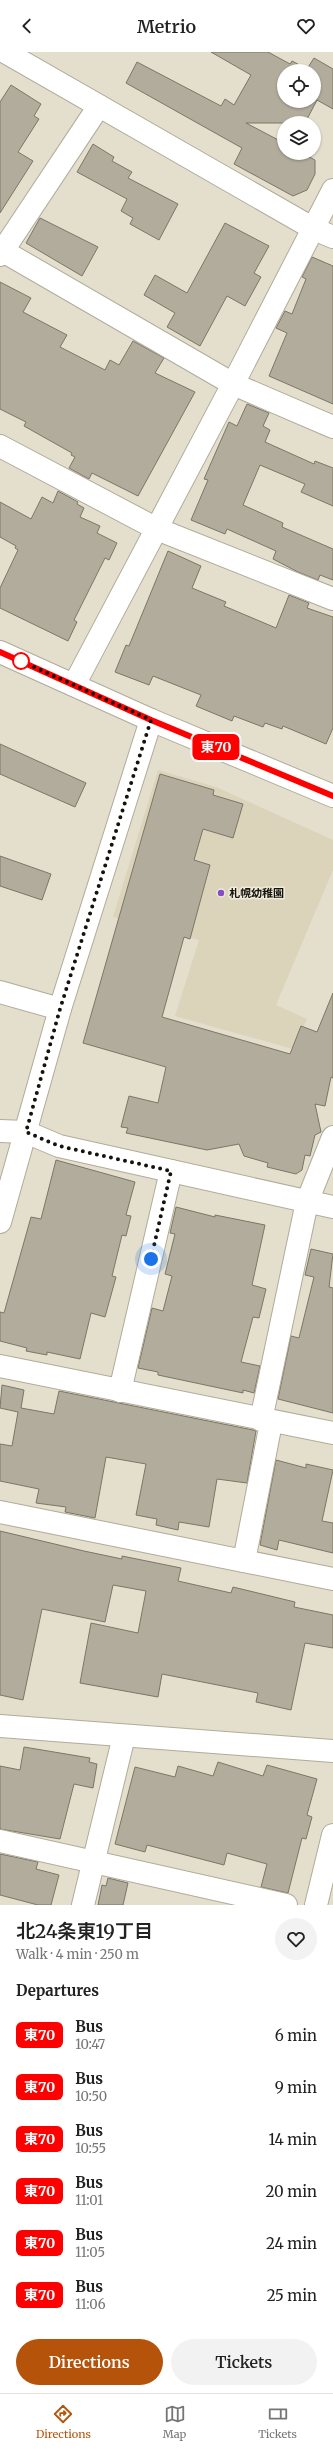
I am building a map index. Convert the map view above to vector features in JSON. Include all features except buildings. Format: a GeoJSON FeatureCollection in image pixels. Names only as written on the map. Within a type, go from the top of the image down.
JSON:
{"type":"FeatureCollection","features":[{"type":"Feature","properties":{"kind":"street"},"geometry":{"type":"LineString","coordinates":[[5,52],[324,233]]}},
{"type":"Feature","properties":{"kind":"street"},"geometry":{"type":"LineString","coordinates":[[99,106],[1,253],[233,384],[333,427]]}},
{"type":"Feature","properties":{"kind":"street"},"geometry":{"type":"LineString","coordinates":[[74,685],[158,529],[233,384],[324,233],[333,190]]}},
{"type":"Feature","properties":{"kind":"street"},"geometry":{"type":"LineString","coordinates":[[0,446],[158,529],[333,599]]}},
{"type":"Feature","properties":{"kind":"street"},"geometry":{"type":"LineString","coordinates":[[0,652],[151,720],[333,796]]}},
{"type":"Feature","properties":{"kind":"street"},"geometry":{"type":"LineString","coordinates":[[0,1222],[60,1009],[151,720]]}},
{"type":"Feature","properties":{"kind":"street"},"geometry":{"type":"LineString","coordinates":[[0,992],[60,1009]]}},
{"type":"Feature","properties":{"kind":"street"},"geometry":{"type":"LineString","coordinates":[[0,1132],[26,1132],[59,1146],[333,1208]]}},
{"type":"Feature","properties":{"kind":"street"},"geometry":{"type":"LineString","coordinates":[[244,1561],[266,1421],[307,1202],[333,1137]]}},
{"type":"Feature","properties":{"kind":"street"},"geometry":{"type":"LineString","coordinates":[[120,1391],[171,1171]]}},
{"type":"Feature","properties":{"kind":"street"},"geometry":{"type":"LineString","coordinates":[[0,1366],[266,1421],[333,1433]]}},
{"type":"Feature","properties":{"kind":"street"},"geometry":{"type":"LineString","coordinates":[[0,1512],[333,1579]]}},
{"type":"Feature","properties":{"kind":"street"},"geometry":{"type":"LineString","coordinates":[[0,1726],[333,1751]]}},
{"type":"Feature","properties":{"kind":"street"},"geometry":{"type":"LineString","coordinates":[[83,1905],[124,1736]]}},
{"type":"Feature","properties":{"kind":"street"},"geometry":{"type":"LineString","coordinates":[[316,1905],[333,1835]]}},
{"type":"Feature","properties":{"kind":"street"},"geometry":{"type":"LineString","coordinates":[[0,1841],[286,1905]]}},
{"type":"Feature","properties":{"kind":"shaded area","name":"札幌幼稚園"},"geometry":{"type":"Polygon","coordinates":[[[158,770],[216,787],[333,840],[333,870],[276,1005],[307,1019],[293,1049],[175,1016],[199,940],[113,917],[158,770]]]}},
{"type":"Feature","properties":{"kind":"bus line","name":"東70"},"geometry":{"type":"LineString","coordinates":[[0,652],[151,720],[333,796]]}},
{"type":"Feature","properties":{"kind":"place","name":"札幌幼稚園"},"geometry":{"type":"Point","coordinates":[221,893]}},
{"type":"Feature","properties":{"kind":"route"},"geometry":{"type":"LineString","coordinates":[[21,661],[151,720],[60,1009],[26,1132],[59,1146],[171,1171],[151,1259]]}}]}
